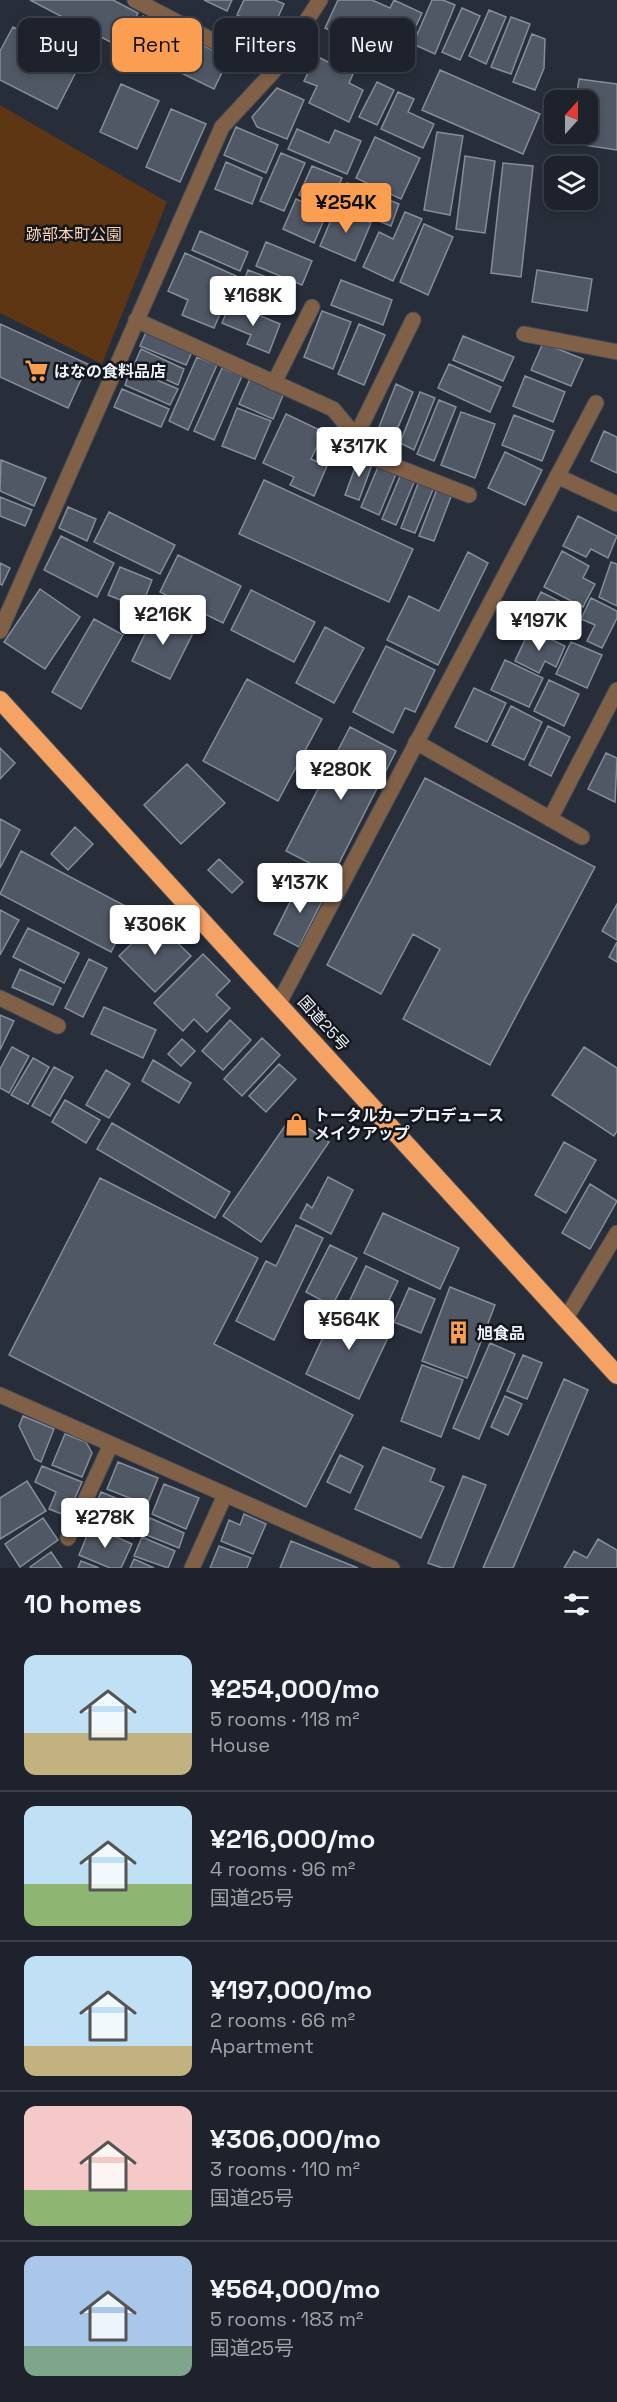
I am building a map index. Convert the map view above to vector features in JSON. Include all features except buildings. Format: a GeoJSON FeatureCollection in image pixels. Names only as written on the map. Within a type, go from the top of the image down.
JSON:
{"type":"FeatureCollection","features":[{"type":"Feature","properties":{"kind":"highway","name":"国道25号"},"geometry":{"type":"LineString","coordinates":[[0,700],[617,1375]]}},
{"type":"Feature","properties":{"kind":"street"},"geometry":{"type":"LineString","coordinates":[[135,0],[214,41]]}},
{"type":"Feature","properties":{"kind":"street"},"geometry":{"type":"LineString","coordinates":[[308,18],[320,0]]}},
{"type":"Feature","properties":{"kind":"street"},"geometry":{"type":"LineString","coordinates":[[0,631],[222,127],[273,72]]}},
{"type":"Feature","properties":{"kind":"street"},"geometry":{"type":"LineString","coordinates":[[274,382],[312,307]]}},
{"type":"Feature","properties":{"kind":"street"},"geometry":{"type":"LineString","coordinates":[[136,320],[333,409],[374,458],[469,495]]}},
{"type":"Feature","properties":{"kind":"street"},"geometry":{"type":"LineString","coordinates":[[356,436],[413,320]]}},
{"type":"Feature","properties":{"kind":"street"},"geometry":{"type":"LineString","coordinates":[[524,334],[617,352]]}},
{"type":"Feature","properties":{"kind":"street"},"geometry":{"type":"LineString","coordinates":[[279,1003],[596,403]]}},
{"type":"Feature","properties":{"kind":"street"},"geometry":{"type":"LineString","coordinates":[[557,476],[617,504]]}},
{"type":"Feature","properties":{"kind":"street"},"geometry":{"type":"LineString","coordinates":[[550,819],[617,690]]}},
{"type":"Feature","properties":{"kind":"street"},"geometry":{"type":"LineString","coordinates":[[416,742],[582,837]]}},
{"type":"Feature","properties":{"kind":"street"},"geometry":{"type":"LineString","coordinates":[[0,998],[58,1026]]}},
{"type":"Feature","properties":{"kind":"street"},"geometry":{"type":"LineString","coordinates":[[566,1318],[617,1233]]}},
{"type":"Feature","properties":{"kind":"street"},"geometry":{"type":"LineString","coordinates":[[0,1395],[392,1568]]}},
{"type":"Feature","properties":{"kind":"street"},"geometry":{"type":"LineString","coordinates":[[68,1539],[111,1444]]}},
{"type":"Feature","properties":{"kind":"street"},"geometry":{"type":"LineString","coordinates":[[192,1568],[225,1495]]}},
{"type":"Feature","properties":{"kind":"green space","name":"跡部本町公園"},"geometry":{"type":"Polygon","coordinates":[[[0,105],[167,202],[102,364],[0,313],[0,105]]]}},
{"type":"Feature","properties":{"kind":"place","name":"はなの食料品店"},"geometry":{"type":"Point","coordinates":[36,371]}},
{"type":"Feature","properties":{"kind":"place","name":"トータルカープロデュース メイクアップ"},"geometry":{"type":"Point","coordinates":[296,1124]}},
{"type":"Feature","properties":{"kind":"place","name":"旭食品"},"geometry":{"type":"Point","coordinates":[459,1333]}}]}
